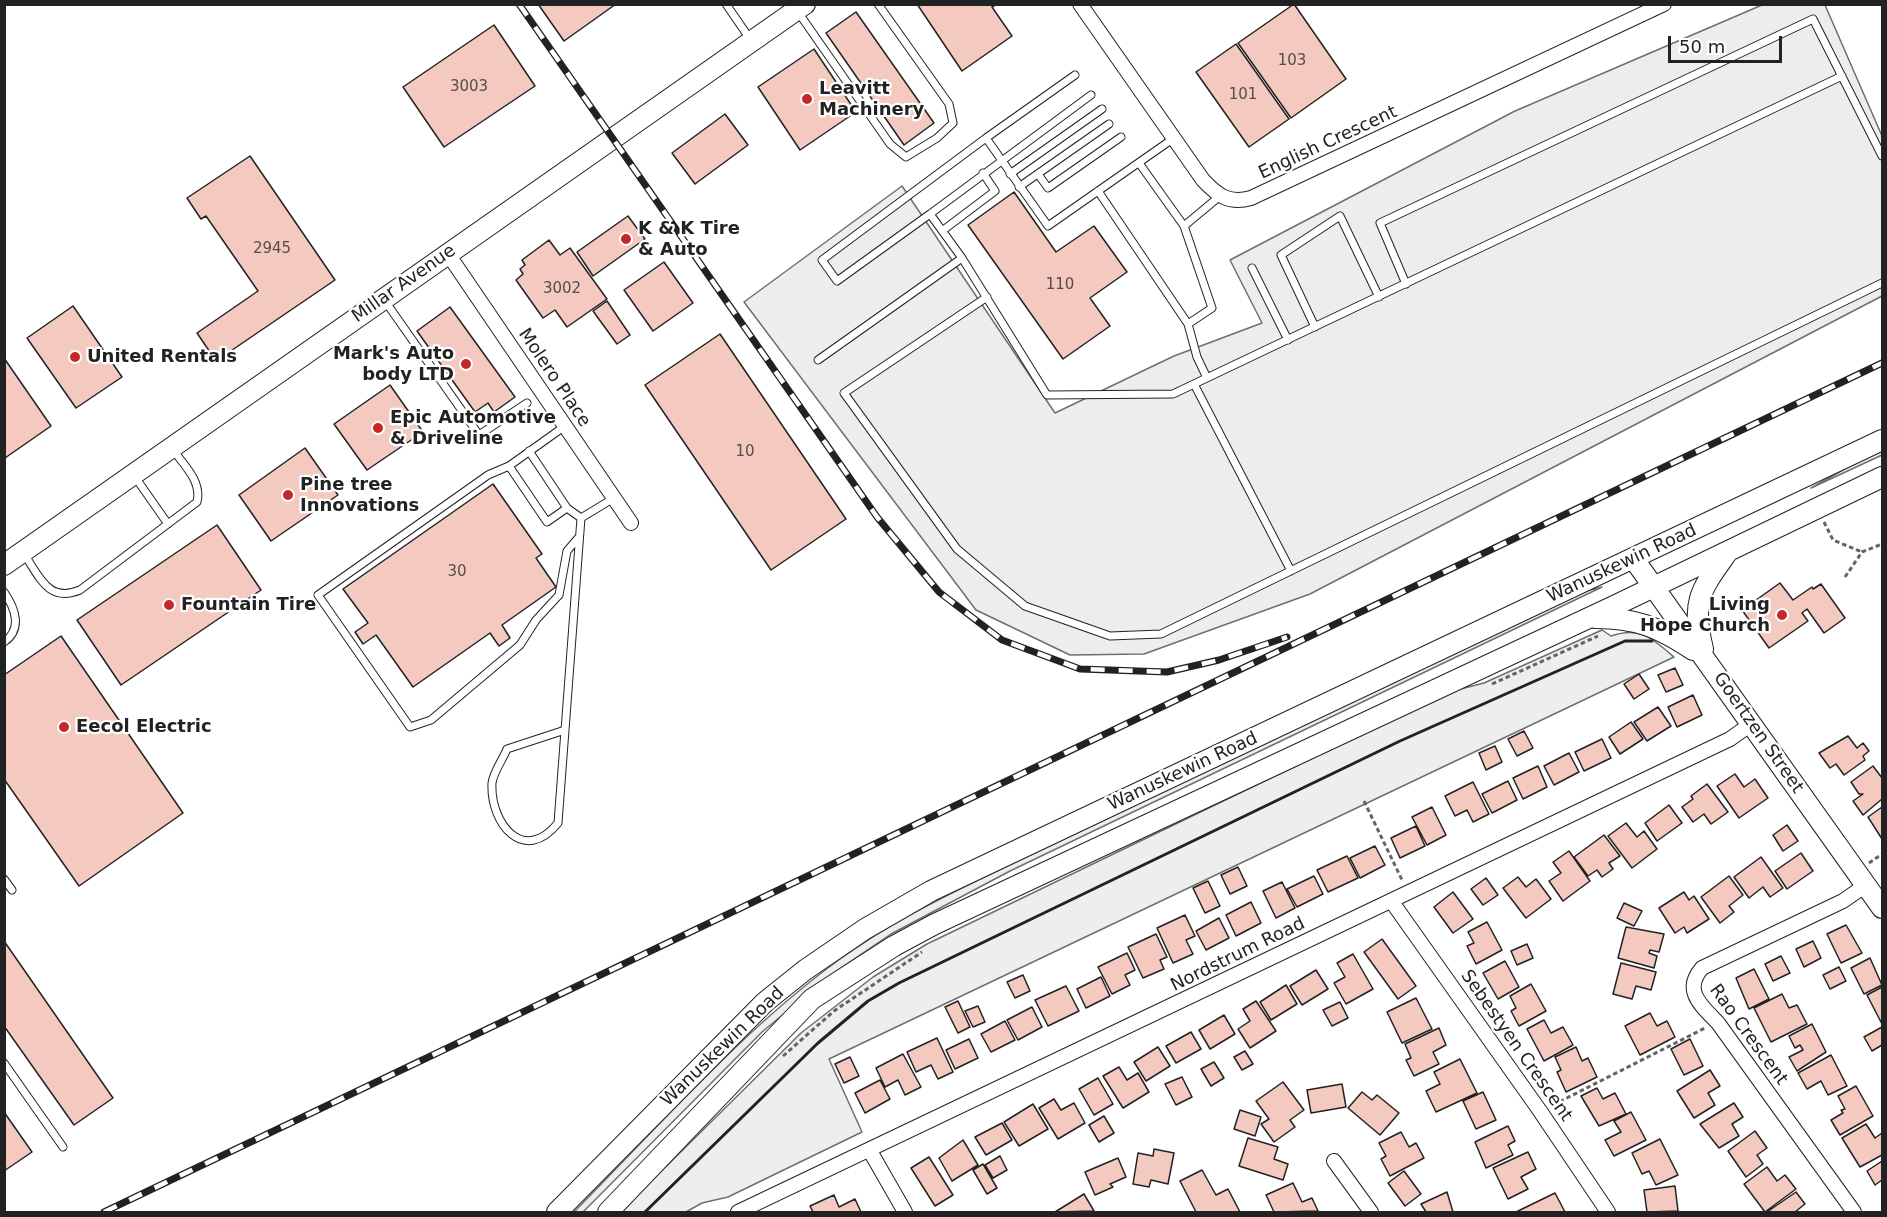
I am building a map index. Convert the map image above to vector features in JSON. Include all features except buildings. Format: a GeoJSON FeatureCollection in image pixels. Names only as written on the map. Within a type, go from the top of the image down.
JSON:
{"type":"FeatureCollection","features":[{"type":"Feature","properties":{"kind":"main road","name":"Millar Avenue"},"geometry":{"type":"LineString","coordinates":[[4,565],[801,7]]}},
{"type":"Feature","properties":{"kind":"main road","name":"Wanuskewin Road"},"geometry":{"type":"LineString","coordinates":[[557,1212],[765,1002],[805,970],[865,929],[931,891],[1882,440]]}},
{"type":"Feature","properties":{"kind":"main road","name":"Wanuskewin Road"},"geometry":{"type":"LineString","coordinates":[[608,1212],[812,999],[894,946],[935,924],[1588,618],[1882,477]]}},
{"type":"Feature","properties":{"kind":"main road"},"geometry":{"type":"LineString","coordinates":[[1705,658],[1697,627],[1701,591],[1729,551]]}},
{"type":"Feature","properties":{"kind":"main road","name":"Goertzen Street"},"geometry":{"type":"LineString","coordinates":[[1633,558],[1882,908]]}},
{"type":"Feature","properties":{"kind":"main road"},"geometry":{"type":"LineString","coordinates":[[1588,618],[1621,618],[1650,625],[1705,658]]}},
{"type":"Feature","properties":{"kind":"street"},"geometry":{"type":"LineString","coordinates":[[1080,4],[1203,180],[1220,196]]}},
{"type":"Feature","properties":{"kind":"street","name":"English Crescent"},"geometry":{"type":"LineString","coordinates":[[1220,196],[1238,202],[1251,198],[1664,4]]}},
{"type":"Feature","properties":{"kind":"street","name":"Molero Place"},"geometry":{"type":"LineString","coordinates":[[448,254],[631,523]]}},
{"type":"Feature","properties":{"kind":"street","name":"Nordstrum Road"},"geometry":{"type":"LineString","coordinates":[[738,1212],[1392,902],[1730,739],[1751,724]]}},
{"type":"Feature","properties":{"kind":"street","name":"Rao Crescent"},"geometry":{"type":"LineString","coordinates":[[1854,1212],[1718,1023],[1694,997],[1692,989],[1695,976],[1702,968],[1843,901],[1866,885]]}},
{"type":"Feature","properties":{"kind":"street","name":"Sebestyen Crescent"},"geometry":{"type":"LineString","coordinates":[[1392,902],[1540,1111],[1608,1212]]}},
{"type":"Feature","properties":{"kind":"street"},"geometry":{"type":"LineString","coordinates":[[870,1151],[905,1212]]}},
{"type":"Feature","properties":{"kind":"street"},"geometry":{"type":"LineString","coordinates":[[1334,1161],[1371,1212]]}},
{"type":"Feature","properties":{"kind":"lane"},"geometry":{"type":"LineString","coordinates":[[726,4],[752,41]]}},
{"type":"Feature","properties":{"kind":"lane"},"geometry":{"type":"LineString","coordinates":[[801,7],[890,144],[906,157],[937,138],[953,123],[949,104],[878,4]]}},
{"type":"Feature","properties":{"kind":"lane"},"geometry":{"type":"LineString","coordinates":[[1406,284],[1380,223],[1813,19],[1882,156]]}},
{"type":"Feature","properties":{"kind":"lane"},"geometry":{"type":"LineString","coordinates":[[1075,75],[901,199],[896,207],[822,260],[837,281],[1091,95]]}},
{"type":"Feature","properties":{"kind":"lane"},"geometry":{"type":"LineString","coordinates":[[930,214],[962,258],[1047,395],[1173,394],[1842,76]]}},
{"type":"Feature","properties":{"kind":"lane"},"geometry":{"type":"LineString","coordinates":[[1010,174],[1102,109]]}},
{"type":"Feature","properties":{"kind":"lane"},"geometry":{"type":"LineString","coordinates":[[1019,187],[1109,124]]}},
{"type":"Feature","properties":{"kind":"lane"},"geometry":{"type":"LineString","coordinates":[[1038,174],[1048,188],[1121,137]]}},
{"type":"Feature","properties":{"kind":"lane"},"geometry":{"type":"LineString","coordinates":[[986,138],[1048,226],[1174,138]]}},
{"type":"Feature","properties":{"kind":"lane"},"geometry":{"type":"LineString","coordinates":[[1139,163],[1184,226],[1212,308],[1188,324]]}},
{"type":"Feature","properties":{"kind":"lane"},"geometry":{"type":"LineString","coordinates":[[942,231],[995,191],[983,173]]}},
{"type":"Feature","properties":{"kind":"lane"},"geometry":{"type":"LineString","coordinates":[[1098,191],[1188,324],[1197,357],[1207,378]]}},
{"type":"Feature","properties":{"kind":"lane"},"geometry":{"type":"LineString","coordinates":[[1184,226],[1220,196]]}},
{"type":"Feature","properties":{"kind":"lane"},"geometry":{"type":"LineString","coordinates":[[1315,327],[1281,255],[1340,216],[1379,297]]}},
{"type":"Feature","properties":{"kind":"lane"},"geometry":{"type":"LineString","coordinates":[[818,360],[962,258]]}},
{"type":"Feature","properties":{"kind":"lane"},"geometry":{"type":"LineString","coordinates":[[1252,268],[1288,340]]}},
{"type":"Feature","properties":{"kind":"lane"},"geometry":{"type":"LineString","coordinates":[[987,297],[844,393],[957,549],[1025,606],[1110,636],[1161,634],[1882,283]]}},
{"type":"Feature","properties":{"kind":"lane"},"geometry":{"type":"LineString","coordinates":[[383,299],[480,435],[527,403]]}},
{"type":"Feature","properties":{"kind":"lane"},"geometry":{"type":"LineString","coordinates":[[1194,384],[1292,570]]}},
{"type":"Feature","properties":{"kind":"lane"},"geometry":{"type":"LineString","coordinates":[[565,426],[509,466],[488,475],[318,595],[410,727],[431,720],[520,645],[536,620],[559,595],[567,551],[579,537]]}},
{"type":"Feature","properties":{"kind":"lane"},"geometry":{"type":"LineString","coordinates":[[22,552],[48,588],[57,594],[69,594],[80,590],[197,502],[200,492],[196,482],[172,448]]}},
{"type":"Feature","properties":{"kind":"lane"},"geometry":{"type":"LineString","coordinates":[[529,451],[567,508],[581,518]]}},
{"type":"Feature","properties":{"kind":"lane"},"geometry":{"type":"LineString","coordinates":[[509,466],[547,522],[567,508]]}},
{"type":"Feature","properties":{"kind":"lane"},"geometry":{"type":"LineString","coordinates":[[134,474],[168,524]]}},
{"type":"Feature","properties":{"kind":"lane"},"geometry":{"type":"LineString","coordinates":[[581,518],[614,498]]}},
{"type":"Feature","properties":{"kind":"lane"},"geometry":{"type":"LineString","coordinates":[[565,730],[507,749],[492,781],[495,812],[507,832],[517,838],[528,841],[538,839],[550,833],[558,823],[581,518]]}},
{"type":"Feature","properties":{"kind":"lane"},"geometry":{"type":"LineString","coordinates":[[4,592],[14,606],[16,617],[15,628],[4,642]]}},
{"type":"Feature","properties":{"kind":"lane"},"geometry":{"type":"LineString","coordinates":[[4,879],[12,890]]}},
{"type":"Feature","properties":{"kind":"lane"},"geometry":{"type":"LineString","coordinates":[[4,1063],[63,1147]]}},
{"type":"Feature","properties":{"kind":"path"},"geometry":{"type":"LineString","coordinates":[[1822,519],[1833,540],[1862,552]]}},
{"type":"Feature","properties":{"kind":"path"},"geometry":{"type":"LineString","coordinates":[[1845,577],[1862,552],[1882,544]]}},
{"type":"Feature","properties":{"kind":"path"},"geometry":{"type":"LineString","coordinates":[[1487,685],[1601,634]]}},
{"type":"Feature","properties":{"kind":"path"},"geometry":{"type":"LineString","coordinates":[[1364,801],[1410,893]]}},
{"type":"Feature","properties":{"kind":"path"},"geometry":{"type":"LineString","coordinates":[[777,1062],[834,1011],[926,950]]}},
{"type":"Feature","properties":{"kind":"path"},"geometry":{"type":"LineString","coordinates":[[1553,1105],[1703,1028]]}},
{"type":"Feature","properties":{"kind":"shaded area"},"geometry":{"type":"Polygon","coordinates":[[[1762,5],[1825,5],[1882,136],[1882,296],[1310,594],[1144,654],[1070,655],[976,610],[744,302],[902,186],[1055,413],[1174,356],[1262,323],[1230,260],[1515,111],[1762,5]]]}},
{"type":"Feature","properties":{"kind":"shaded area"},"geometry":{"type":"Polygon","coordinates":[[[1882,448],[1882,455],[1811,488],[1882,448]]]}},
{"type":"Feature","properties":{"kind":"shaded area"},"geometry":{"type":"Polygon","coordinates":[[[1602,587],[1010,871],[891,934],[832,974],[762,1032],[583,1212],[574,1212],[735,1048],[804,987],[874,936],[982,878],[1582,592],[1602,587]]]}},
{"type":"Feature","properties":{"kind":"shaded area"},"geometry":{"type":"Polygon","coordinates":[[[1602,630],[1611,636],[1630,632],[1638,633],[1652,639],[1674,657],[829,1059],[862,1132],[728,1197],[702,1203],[686,1212],[620,1212],[801,1033],[873,977],[927,944],[1449,692],[1484,683],[1602,630]]]}},
{"type":"Feature","properties":{"kind":"railway"},"geometry":{"type":"LineString","coordinates":[[519,4],[877,517],[939,592],[1002,640],[1080,669],[1167,672],[1219,660],[1287,637]]}},
{"type":"Feature","properties":{"kind":"railway"},"geometry":{"type":"LineString","coordinates":[[104,1212],[1882,363]]}},
{"type":"Feature","properties":{"kind":"wall"},"geometry":{"type":"LineString","coordinates":[[645,1212],[818,1043],[868,1001],[899,983],[1400,741],[1625,641],[1652,641]]}},
{"type":"Feature","properties":{"kind":"place","name":"Leavitt Machinery"},"geometry":{"type":"Point","coordinates":[807,99]}},
{"type":"Feature","properties":{"kind":"place","name":"K & K Tire & Auto"},"geometry":{"type":"Point","coordinates":[626,239]}},
{"type":"Feature","properties":{"kind":"place","name":"United Rentals"},"geometry":{"type":"Point","coordinates":[75,357]}},
{"type":"Feature","properties":{"kind":"place","name":"Mark's Auto body LTD"},"geometry":{"type":"Point","coordinates":[466,364]}},
{"type":"Feature","properties":{"kind":"place","name":"Epic Automotive & Driveline"},"geometry":{"type":"Point","coordinates":[378,428]}},
{"type":"Feature","properties":{"kind":"place","name":"Pine tree Innovations"},"geometry":{"type":"Point","coordinates":[288,495]}},
{"type":"Feature","properties":{"kind":"place","name":"Fountain Tire"},"geometry":{"type":"Point","coordinates":[169,605]}},
{"type":"Feature","properties":{"kind":"place","name":"Living Hope Church"},"geometry":{"type":"Point","coordinates":[1782,615]}},
{"type":"Feature","properties":{"kind":"place","name":"Eecol Electric"},"geometry":{"type":"Point","coordinates":[64,727]}}]}
